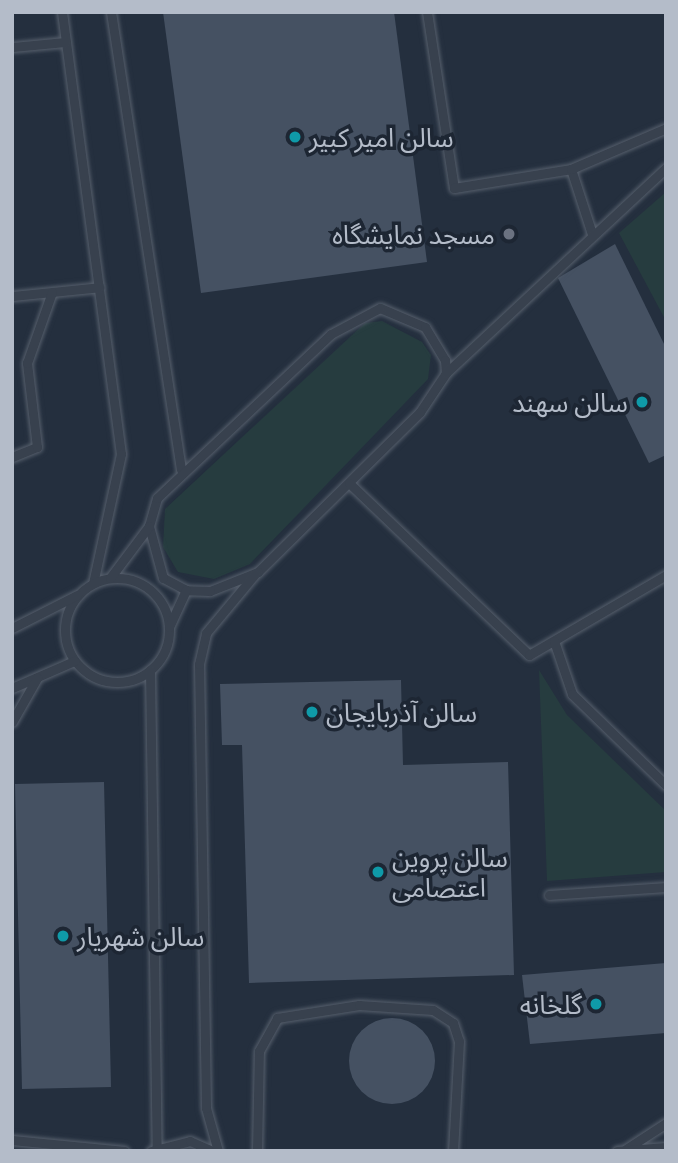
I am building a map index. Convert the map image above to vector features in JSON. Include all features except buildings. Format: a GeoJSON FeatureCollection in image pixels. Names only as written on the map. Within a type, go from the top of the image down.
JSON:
{"type":"FeatureCollection","features":[{"type":"Feature","properties":{"kind":"lane"},"geometry":{"type":"LineString","coordinates":[[62,12],[121,454],[93,583]]}},
{"type":"Feature","properties":{"kind":"lane"},"geometry":{"type":"LineString","coordinates":[[111,12],[181,470]]}},
{"type":"Feature","properties":{"kind":"lane"},"geometry":{"type":"LineString","coordinates":[[427,12],[454,188],[571,169],[666,128]]}},
{"type":"Feature","properties":{"kind":"lane"},"geometry":{"type":"LineString","coordinates":[[12,47],[66,42]]}},
{"type":"Feature","properties":{"kind":"lane"},"geometry":{"type":"LineString","coordinates":[[218,1151],[206,1108],[199,664],[206,633],[258,572],[420,412],[446,373],[666,168]]}},
{"type":"Feature","properties":{"kind":"lane"},"geometry":{"type":"LineString","coordinates":[[571,169],[593,234]]}},
{"type":"Feature","properties":{"kind":"lane"},"geometry":{"type":"LineString","coordinates":[[12,296],[100,286]]}},
{"type":"Feature","properties":{"kind":"lane"},"geometry":{"type":"LineString","coordinates":[[12,457],[37,447],[27,363],[52,292]]}},
{"type":"Feature","properties":{"kind":"lane"},"geometry":{"type":"LineString","coordinates":[[110,578],[149,526],[157,498],[181,470],[361,313],[380,309],[411,316],[445,359],[446,373]]}},
{"type":"Feature","properties":{"kind":"lane"},"geometry":{"type":"LineString","coordinates":[[349,484],[529,655],[666,575]]}},
{"type":"Feature","properties":{"kind":"lane"},"geometry":{"type":"LineString","coordinates":[[149,526],[163,578],[186,590],[210,591],[258,572]]}},
{"type":"Feature","properties":{"kind":"lane"},"geometry":{"type":"LineString","coordinates":[[12,628],[78,594],[93,583],[110,578],[145,586],[166,610],[169,627],[168,643],[150,670],[136,679],[103,681],[74,661],[64,627],[78,594]]}},
{"type":"Feature","properties":{"kind":"lane"},"geometry":{"type":"LineString","coordinates":[[169,627],[186,590]]}},
{"type":"Feature","properties":{"kind":"lane"},"geometry":{"type":"LineString","coordinates":[[554,641],[572,694],[666,785]]}},
{"type":"Feature","properties":{"kind":"lane"},"geometry":{"type":"LineString","coordinates":[[12,688],[74,661]]}},
{"type":"Feature","properties":{"kind":"lane"},"geometry":{"type":"LineString","coordinates":[[150,670],[154,1149],[190,1140],[212,1151]]}},
{"type":"Feature","properties":{"kind":"lane"},"geometry":{"type":"LineString","coordinates":[[12,722],[38,677]]}},
{"type":"Feature","properties":{"kind":"lane"},"geometry":{"type":"LineString","coordinates":[[549,895],[666,887]]}},
{"type":"Feature","properties":{"kind":"lane"},"geometry":{"type":"LineString","coordinates":[[257,1151],[259,1051],[278,1018],[359,1005],[433,1010],[453,1023],[459,1041],[453,1151]]}},
{"type":"Feature","properties":{"kind":"lane"},"geometry":{"type":"LineString","coordinates":[[621,1150],[666,1123]]}},
{"type":"Feature","properties":{"kind":"lane"},"geometry":{"type":"LineString","coordinates":[[12,1140],[124,1151]]}},
{"type":"Feature","properties":{"kind":"lane"},"geometry":{"type":"LineString","coordinates":[[621,1150],[666,1147]]}},
{"type":"Feature","properties":{"kind":"green space"},"geometry":{"type":"Polygon","coordinates":[[[666,192],[666,321],[619,233],[666,192]]]}},
{"type":"Feature","properties":{"kind":"green space"},"geometry":{"type":"Polygon","coordinates":[[[382,321],[422,342],[431,355],[428,379],[250,564],[214,579],[178,572],[163,547],[165,509],[365,323],[382,321]]]}},
{"type":"Feature","properties":{"kind":"green space"},"geometry":{"type":"Polygon","coordinates":[[[539,670],[567,715],[666,811],[666,872],[547,881],[539,670]]]}},
{"type":"Feature","properties":{"kind":"place","name":"سالن امیر کبیر"},"geometry":{"type":"Point","coordinates":[295,137]}},
{"type":"Feature","properties":{"kind":"place","name":"مسجد نمایشگاه"},"geometry":{"type":"Point","coordinates":[509,234]}},
{"type":"Feature","properties":{"kind":"place","name":"سالن سهند"},"geometry":{"type":"Point","coordinates":[642,402]}},
{"type":"Feature","properties":{"kind":"place","name":"سالن آذربایجان"},"geometry":{"type":"Point","coordinates":[312,712]}},
{"type":"Feature","properties":{"kind":"place","name":"سالن پروین اعتصامی"},"geometry":{"type":"Point","coordinates":[378,872]}},
{"type":"Feature","properties":{"kind":"place","name":"سالن شهریار"},"geometry":{"type":"Point","coordinates":[63,936]}},
{"type":"Feature","properties":{"kind":"place","name":"گلخانه"},"geometry":{"type":"Point","coordinates":[596,1004]}}]}
